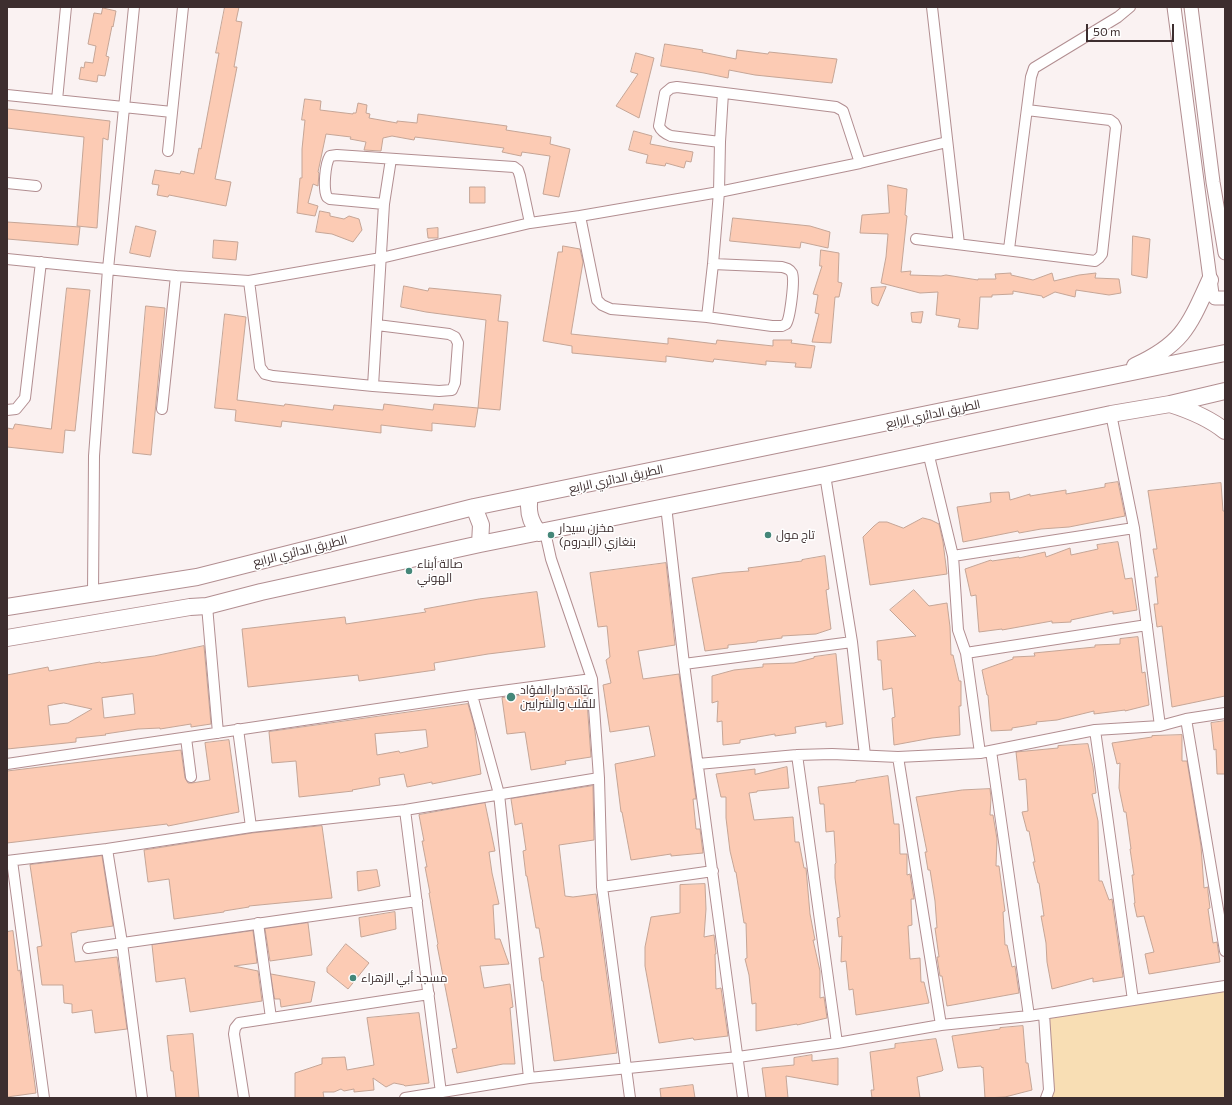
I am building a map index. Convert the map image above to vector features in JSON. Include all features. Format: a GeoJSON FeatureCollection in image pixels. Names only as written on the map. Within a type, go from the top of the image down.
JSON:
{"type":"FeatureCollection","features":[{"type":"Feature","properties":{"kind":"main road"},"geometry":{"type":"LineString","coordinates":[[1108,378],[1151,358],[1174,342],[1182,334],[1190,322],[1210,280]]}},
{"type":"Feature","properties":{"kind":"main road","name":"الطريق الدائري الرابع"},"geometry":{"type":"LineString","coordinates":[[7,607],[197,577],[474,507],[1225,353]]}},
{"type":"Feature","properties":{"kind":"main road"},"geometry":{"type":"LineString","coordinates":[[7,638],[190,607],[207,606],[261,592],[480,544],[825,475],[1111,414],[1170,404],[1225,391]]}},
{"type":"Feature","properties":{"kind":"main road"},"geometry":{"type":"LineString","coordinates":[[1170,404],[1183,408],[1225,431]]}},
{"type":"Feature","properties":{"kind":"main road"},"geometry":{"type":"LineString","coordinates":[[530,496],[528,503],[529,516],[532,522],[542,532]]}},
{"type":"Feature","properties":{"kind":"main road"},"geometry":{"type":"LineString","coordinates":[[474,507],[480,519],[481,525],[480,544]]}},
{"type":"Feature","properties":{"kind":"street"},"geometry":{"type":"LineString","coordinates":[[57,100],[66,7]]}},
{"type":"Feature","properties":{"kind":"street"},"geometry":{"type":"LineString","coordinates":[[92,594],[94,456],[108,269],[134,7]]}},
{"type":"Feature","properties":{"kind":"street"},"geometry":{"type":"LineString","coordinates":[[168,151],[183,7]]}},
{"type":"Feature","properties":{"kind":"street"},"geometry":{"type":"LineString","coordinates":[[932,7],[959,244]]}},
{"type":"Feature","properties":{"kind":"street"},"geometry":{"type":"LineString","coordinates":[[1009,249],[1031,77],[1034,68],[1130,7]]}},
{"type":"Feature","properties":{"kind":"street"},"geometry":{"type":"LineString","coordinates":[[1174,7],[1212,294],[1215,298],[1225,298]]}},
{"type":"Feature","properties":{"kind":"street"},"geometry":{"type":"LineString","coordinates":[[1191,7],[1213,182],[1225,253]]}},
{"type":"Feature","properties":{"kind":"street"},"geometry":{"type":"LineString","coordinates":[[720,142],[668,135],[662,130],[659,126],[665,93],[668,90],[677,87],[836,107],[843,111],[860,163]]}},
{"type":"Feature","properties":{"kind":"street"},"geometry":{"type":"LineString","coordinates":[[707,317],[719,192],[723,93]]}},
{"type":"Feature","properties":{"kind":"street"},"geometry":{"type":"LineString","coordinates":[[7,95],[172,112]]}},
{"type":"Feature","properties":{"kind":"street"},"geometry":{"type":"LineString","coordinates":[[916,239],[1095,260],[1099,258],[1102,254],[1116,127],[1110,120],[1027,110]]}},
{"type":"Feature","properties":{"kind":"street"},"geometry":{"type":"LineString","coordinates":[[7,259],[176,276],[249,281],[381,258],[530,223],[719,192],[860,163],[947,142]]}},
{"type":"Feature","properties":{"kind":"street"},"geometry":{"type":"LineString","coordinates":[[384,204],[330,199],[327,197],[325,188],[327,162],[330,156],[334,155],[510,166],[516,168],[520,176],[530,223]]}},
{"type":"Feature","properties":{"kind":"street"},"geometry":{"type":"LineString","coordinates":[[373,386],[384,204],[391,159]]}},
{"type":"Feature","properties":{"kind":"street"},"geometry":{"type":"LineString","coordinates":[[7,183],[36,186]]}},
{"type":"Feature","properties":{"kind":"street"},"geometry":{"type":"LineString","coordinates":[[580,216],[597,300],[599,303],[611,309],[707,317],[778,326],[786,324],[789,318],[793,281],[790,270],[782,267],[713,264]]}},
{"type":"Feature","properties":{"kind":"street"},"geometry":{"type":"LineString","coordinates":[[7,410],[16,409],[25,398],[41,262]]}},
{"type":"Feature","properties":{"kind":"street"},"geometry":{"type":"LineString","coordinates":[[162,408],[176,276]]}},
{"type":"Feature","properties":{"kind":"street"},"geometry":{"type":"LineString","coordinates":[[249,281],[260,367],[264,374],[373,386],[445,391],[452,390],[455,383],[458,343],[456,337],[449,334],[377,325]]}},
{"type":"Feature","properties":{"kind":"street"},"geometry":{"type":"LineString","coordinates":[[1111,414],[1134,528],[1160,726]]}},
{"type":"Feature","properties":{"kind":"street"},"geometry":{"type":"LineString","coordinates":[[928,452],[953,556],[958,630],[966,653],[980,753]]}},
{"type":"Feature","properties":{"kind":"street"},"geometry":{"type":"LineString","coordinates":[[825,475],[852,642],[865,755]]}},
{"type":"Feature","properties":{"kind":"street"},"geometry":{"type":"LineString","coordinates":[[666,506],[684,664],[743,1098]]}},
{"type":"Feature","properties":{"kind":"street"},"geometry":{"type":"LineString","coordinates":[[953,556],[1134,528]]}},
{"type":"Feature","properties":{"kind":"street"},"geometry":{"type":"LineString","coordinates":[[542,532],[592,679],[599,778],[602,887],[630,1098]]}},
{"type":"Feature","properties":{"kind":"street"},"geometry":{"type":"LineString","coordinates":[[207,606],[218,733]]}},
{"type":"Feature","properties":{"kind":"street"},"geometry":{"type":"LineString","coordinates":[[966,653],[1147,625]]}},
{"type":"Feature","properties":{"kind":"street"},"geometry":{"type":"LineString","coordinates":[[684,664],[852,642]]}},
{"type":"Feature","properties":{"kind":"street"},"geometry":{"type":"LineString","coordinates":[[7,764],[472,695],[592,679]]}},
{"type":"Feature","properties":{"kind":"street"},"geometry":{"type":"LineString","coordinates":[[472,695],[499,794],[529,1078]]}},
{"type":"Feature","properties":{"kind":"street"},"geometry":{"type":"LineString","coordinates":[[698,764],[797,755],[832,754],[898,757],[991,752],[1095,730],[1160,726],[1186,719],[1225,713]]}},
{"type":"Feature","properties":{"kind":"street"},"geometry":{"type":"LineString","coordinates":[[1186,719],[1225,951]]}},
{"type":"Feature","properties":{"kind":"street"},"geometry":{"type":"LineString","coordinates":[[238,729],[251,827]]}},
{"type":"Feature","properties":{"kind":"street"},"geometry":{"type":"LineString","coordinates":[[1095,730],[1133,1000]]}},
{"type":"Feature","properties":{"kind":"street"},"geometry":{"type":"LineString","coordinates":[[186,738],[190,777]]}},
{"type":"Feature","properties":{"kind":"street"},"geometry":{"type":"LineString","coordinates":[[991,752],[1029,1016]]}},
{"type":"Feature","properties":{"kind":"street"},"geometry":{"type":"LineString","coordinates":[[797,755],[837,1043]]}},
{"type":"Feature","properties":{"kind":"street"},"geometry":{"type":"LineString","coordinates":[[898,757],[941,1025]]}},
{"type":"Feature","properties":{"kind":"street"},"geometry":{"type":"LineString","coordinates":[[44,1098],[10,861],[107,849],[251,827],[406,810],[599,778]]}},
{"type":"Feature","properties":{"kind":"street"},"geometry":{"type":"LineString","coordinates":[[406,810],[441,1093]]}},
{"type":"Feature","properties":{"kind":"street"},"geometry":{"type":"LineString","coordinates":[[107,849],[122,943],[142,1098]]}},
{"type":"Feature","properties":{"kind":"street"},"geometry":{"type":"LineString","coordinates":[[602,887],[713,871]]}},
{"type":"Feature","properties":{"kind":"street"},"geometry":{"type":"LineString","coordinates":[[88,948],[417,901]]}},
{"type":"Feature","properties":{"kind":"street"},"geometry":{"type":"LineString","coordinates":[[258,923],[271,1018]]}},
{"type":"Feature","properties":{"kind":"street"},"geometry":{"type":"LineString","coordinates":[[405,1098],[529,1078],[738,1057],[837,1043],[941,1025],[1044,1014],[1225,986]]}},
{"type":"Feature","properties":{"kind":"street"},"geometry":{"type":"LineString","coordinates":[[244,1098],[234,1034],[235,1028],[239,1023],[429,994]]}},
{"type":"Feature","properties":{"kind":"street"},"geometry":{"type":"LineString","coordinates":[[1044,1014],[1049,1090],[1046,1098]]}},
{"type":"Feature","properties":{"kind":"shaded area"},"geometry":{"type":"Polygon","coordinates":[[[1225,987],[1225,1098],[1048,1098],[1045,1015],[1225,987]]]}},
{"type":"Feature","properties":{"kind":"building"},"geometry":{"type":"Polygon","coordinates":[[[225,7],[239,7],[236,21],[242,22],[234,67],[237,67],[215,179],[231,182],[226,206],[169,195],[168,197],[157,195],[159,185],[152,184],[155,170],[180,174],[181,171],[194,174],[199,148],[201,149],[219,53],[216,53],[225,7]]]}},
{"type":"Feature","properties":{"kind":"building"},"geometry":{"type":"Polygon","coordinates":[[[103,8],[116,11],[106,56],[109,57],[105,76],[98,75],[97,82],[79,79],[81,67],[84,68],[85,62],[93,63],[96,46],[88,44],[94,13],[101,14],[103,8]]]}},
{"type":"Feature","properties":{"kind":"building"},"geometry":{"type":"Polygon","coordinates":[[[665,44],[703,50],[702,52],[736,59],[737,50],[768,54],[769,52],[837,59],[832,83],[755,75],[729,70],[728,78],[661,66],[665,44]]]}},
{"type":"Feature","properties":{"kind":"building"},"geometry":{"type":"Polygon","coordinates":[[[636,53],[654,58],[639,118],[616,106],[638,74],[631,72],[636,53]]]}},
{"type":"Feature","properties":{"kind":"building"},"geometry":{"type":"Polygon","coordinates":[[[305,99],[321,101],[320,110],[353,114],[356,113],[358,103],[367,105],[366,113],[370,114],[369,118],[397,123],[397,121],[417,123],[418,114],[507,126],[506,130],[551,137],[550,144],[570,149],[559,197],[543,194],[550,156],[522,152],[521,156],[502,152],[504,148],[415,137],[414,140],[392,136],[383,138],[381,151],[364,150],[366,142],[350,139],[351,137],[326,134],[318,172],[318,186],[313,184],[308,203],[318,206],[315,216],[297,213],[300,178],[302,178],[302,149],[305,120],[302,120],[305,99]]]}},
{"type":"Feature","properties":{"kind":"building"},"geometry":{"type":"Polygon","coordinates":[[[7,109],[110,121],[108,140],[103,138],[97,228],[77,226],[84,137],[7,128],[7,109]]]}},
{"type":"Feature","properties":{"kind":"building"},"geometry":{"type":"Polygon","coordinates":[[[634,131],[652,136],[650,144],[693,152],[691,162],[686,161],[684,168],[666,163],[665,166],[646,163],[648,155],[629,150],[634,131]]]}},
{"type":"Feature","properties":{"kind":"building"},"geometry":{"type":"Polygon","coordinates":[[[888,185],[907,189],[905,215],[907,216],[901,272],[911,271],[910,275],[946,275],[978,280],[996,279],[995,274],[1011,273],[1011,275],[1033,280],[1052,273],[1054,281],[1079,275],[1096,273],[1095,278],[1119,279],[1121,293],[1109,295],[1076,290],[1075,297],[1055,292],[1043,298],[1042,296],[1013,291],[1013,294],[980,297],[978,329],[958,327],[960,319],[936,315],[938,292],[920,293],[881,283],[886,257],[888,234],[860,233],[862,215],[889,213],[888,185]]]}},
{"type":"Feature","properties":{"kind":"building"},"geometry":{"type":"Polygon","coordinates":[[[470,187],[485,187],[485,203],[470,203],[470,187]]]}},
{"type":"Feature","properties":{"kind":"building"},"geometry":{"type":"Polygon","coordinates":[[[320,211],[330,213],[330,216],[344,219],[349,216],[359,219],[362,230],[353,242],[332,234],[316,232],[320,211]]]}},
{"type":"Feature","properties":{"kind":"building"},"geometry":{"type":"Polygon","coordinates":[[[733,218],[810,226],[830,232],[828,248],[801,242],[800,248],[730,241],[733,218]]]}},
{"type":"Feature","properties":{"kind":"building"},"geometry":{"type":"Polygon","coordinates":[[[7,222],[80,227],[78,245],[7,239],[7,222]]]}},
{"type":"Feature","properties":{"kind":"building"},"geometry":{"type":"Polygon","coordinates":[[[136,226],[156,231],[150,257],[130,253],[136,226]]]}},
{"type":"Feature","properties":{"kind":"building"},"geometry":{"type":"Polygon","coordinates":[[[438,228],[438,238],[428,238],[427,229],[438,228]]]}},
{"type":"Feature","properties":{"kind":"building"},"geometry":{"type":"Polygon","coordinates":[[[1133,236],[1150,239],[1147,278],[1132,275],[1133,236]]]}},
{"type":"Feature","properties":{"kind":"building"},"geometry":{"type":"Polygon","coordinates":[[[214,240],[238,242],[236,260],[213,258],[214,240]]]}},
{"type":"Feature","properties":{"kind":"building"},"geometry":{"type":"Polygon","coordinates":[[[563,246],[580,249],[583,262],[571,334],[668,344],[668,338],[716,344],[717,340],[773,346],[773,340],[792,340],[791,343],[815,346],[811,368],[795,367],[796,363],[766,361],[766,365],[714,359],[713,362],[666,356],[666,362],[572,353],[572,346],[543,341],[558,252],[562,252],[563,246]]]}},
{"type":"Feature","properties":{"kind":"building"},"geometry":{"type":"Polygon","coordinates":[[[821,250],[839,253],[838,282],[842,283],[839,297],[835,297],[831,343],[812,342],[819,314],[815,313],[818,295],[813,294],[822,266],[820,266],[821,250]]]}},
{"type":"Feature","properties":{"kind":"building"},"geometry":{"type":"Polygon","coordinates":[[[404,286],[428,291],[429,288],[501,295],[498,321],[508,322],[500,410],[478,408],[486,320],[401,307],[404,286]]]}},
{"type":"Feature","properties":{"kind":"building"},"geometry":{"type":"Polygon","coordinates":[[[886,287],[878,306],[872,303],[871,288],[886,287]]]}},
{"type":"Feature","properties":{"kind":"building"},"geometry":{"type":"Polygon","coordinates":[[[67,288],[90,290],[75,431],[65,430],[63,453],[7,447],[7,428],[13,429],[15,424],[51,429],[67,288]]]}},
{"type":"Feature","properties":{"kind":"building"},"geometry":{"type":"Polygon","coordinates":[[[146,306],[165,308],[151,455],[133,453],[146,306]]]}},
{"type":"Feature","properties":{"kind":"building"},"geometry":{"type":"Polygon","coordinates":[[[923,312],[921,323],[912,322],[911,313],[923,312]]]}},
{"type":"Feature","properties":{"kind":"building"},"geometry":{"type":"Polygon","coordinates":[[[225,314],[246,317],[237,400],[333,410],[334,405],[383,410],[384,404],[433,410],[434,404],[478,408],[475,427],[432,423],[432,431],[381,425],[381,433],[282,421],[281,427],[235,421],[236,410],[215,408],[225,314]]]}},
{"type":"Feature","properties":{"kind":"building"},"geometry":{"type":"Polygon","coordinates":[[[1118,482],[1125,516],[1069,527],[1041,529],[1019,533],[1018,531],[963,542],[957,507],[991,502],[990,493],[1009,492],[1010,500],[1030,494],[1030,496],[1066,490],[1066,494],[1105,487],[1105,484],[1118,482]]]}},
{"type":"Feature","properties":{"kind":"building"},"geometry":{"type":"Polygon","coordinates":[[[1221,483],[1223,511],[1225,511],[1225,696],[1172,707],[1162,626],[1157,627],[1154,604],[1158,604],[1155,577],[1158,577],[1153,549],[1157,549],[1148,491],[1221,483]]]}},
{"type":"Feature","properties":{"kind":"building"},"geometry":{"type":"Polygon","coordinates":[[[923,518],[939,524],[947,574],[870,585],[863,537],[879,522],[887,522],[903,528],[923,518]]]}},
{"type":"Feature","properties":{"kind":"building"},"geometry":{"type":"Polygon","coordinates":[[[1118,542],[1125,579],[1132,578],[1137,610],[1113,614],[1113,611],[1071,620],[1071,622],[1052,623],[1052,621],[1002,630],[979,632],[976,595],[971,596],[965,569],[991,560],[1019,558],[1045,552],[1046,557],[1070,548],[1071,555],[1098,549],[1097,545],[1118,542]]]}},
{"type":"Feature","properties":{"kind":"building"},"geometry":{"type":"Polygon","coordinates":[[[825,556],[829,589],[826,590],[831,629],[816,634],[782,636],[782,638],[728,645],[728,648],[705,651],[692,578],[722,573],[749,571],[748,568],[802,561],[825,556]]]}},
{"type":"Feature","properties":{"kind":"building"},"geometry":{"type":"Polygon","coordinates":[[[666,563],[675,645],[638,651],[643,679],[679,674],[696,799],[693,799],[696,829],[700,829],[703,853],[671,856],[671,854],[631,860],[621,812],[615,764],[655,756],[649,726],[610,732],[603,685],[611,683],[606,660],[610,657],[607,626],[598,627],[590,573],[666,563]]]}},
{"type":"Feature","properties":{"kind":"building"},"geometry":{"type":"Polygon","coordinates":[[[914,590],[929,606],[947,603],[951,655],[953,655],[959,681],[961,681],[961,706],[959,706],[960,735],[932,738],[894,745],[892,718],[895,717],[892,688],[883,690],[881,660],[878,660],[877,641],[916,636],[890,610],[914,590]]]}},
{"type":"Feature","properties":{"kind":"building"},"geometry":{"type":"Polygon","coordinates":[[[537,592],[545,647],[488,654],[434,663],[435,670],[359,681],[358,675],[248,687],[242,629],[345,617],[346,624],[426,612],[424,609],[479,599],[537,592]]]}},
{"type":"Feature","properties":{"kind":"building"},"geometry":{"type":"Polygon","coordinates":[[[1138,637],[1142,673],[1145,672],[1149,705],[1125,711],[1094,714],[1094,711],[1057,720],[1036,722],[1037,724],[1012,728],[1012,730],[991,731],[988,695],[982,670],[1013,659],[1013,657],[1035,656],[1034,653],[1095,647],[1095,645],[1120,644],[1120,639],[1138,637]]]}},
{"type":"Feature","properties":{"kind":"building"},"geometry":{"type":"Polygon","coordinates":[[[204,646],[211,724],[191,727],[191,724],[160,729],[138,729],[105,734],[106,735],[76,738],[76,742],[7,749],[7,675],[48,667],[49,671],[100,662],[154,656],[204,646]],[[133,694],[102,698],[104,718],[135,714],[133,694]],[[64,703],[48,706],[50,725],[68,723],[92,709],[64,703]]]}},
{"type":"Feature","properties":{"kind":"building"},"geometry":{"type":"Polygon","coordinates":[[[836,654],[843,724],[826,727],[826,722],[795,727],[796,733],[775,736],[775,734],[740,740],[740,743],[723,745],[722,721],[717,722],[718,701],[712,703],[712,676],[734,670],[763,667],[763,664],[794,663],[814,657],[836,654]]]}},
{"type":"Feature","properties":{"kind":"building"},"geometry":{"type":"Polygon","coordinates":[[[586,688],[591,757],[565,761],[566,764],[531,770],[525,732],[507,734],[502,698],[586,688]]]}},
{"type":"Feature","properties":{"kind":"building"},"geometry":{"type":"Polygon","coordinates":[[[468,704],[474,725],[481,774],[432,784],[432,782],[407,787],[404,774],[379,778],[380,785],[352,790],[353,791],[299,797],[296,761],[272,763],[269,732],[468,704]],[[426,730],[375,734],[377,755],[399,751],[400,753],[428,747],[426,730]]]}},
{"type":"Feature","properties":{"kind":"building"},"geometry":{"type":"Polygon","coordinates":[[[1225,721],[1225,774],[1217,774],[1216,749],[1214,750],[1211,723],[1225,721]]]}},
{"type":"Feature","properties":{"kind":"building"},"geometry":{"type":"Polygon","coordinates":[[[1182,735],[1182,761],[1187,761],[1201,846],[1204,888],[1208,887],[1210,908],[1208,909],[1213,943],[1217,942],[1220,962],[1149,974],[1145,954],[1154,952],[1144,916],[1137,917],[1134,903],[1132,875],[1134,875],[1131,849],[1126,812],[1124,812],[1119,788],[1120,763],[1117,764],[1112,743],[1152,736],[1182,735]]]}},
{"type":"Feature","properties":{"kind":"building"},"geometry":{"type":"Polygon","coordinates":[[[229,740],[239,812],[168,826],[167,824],[7,843],[7,771],[181,750],[185,778],[188,783],[192,783],[210,780],[205,743],[229,740]]]}},
{"type":"Feature","properties":{"kind":"building"},"geometry":{"type":"Polygon","coordinates":[[[1088,744],[1093,767],[1096,793],[1092,794],[1098,821],[1099,881],[1102,881],[1109,900],[1112,899],[1123,977],[1093,982],[1093,978],[1052,989],[1041,916],[1044,916],[1039,883],[1033,862],[1035,862],[1029,831],[1027,831],[1022,812],[1028,811],[1026,779],[1019,780],[1016,752],[1058,748],[1058,746],[1088,744]]]}},
{"type":"Feature","properties":{"kind":"building"},"geometry":{"type":"Polygon","coordinates":[[[787,767],[789,788],[749,793],[754,820],[793,817],[795,842],[799,842],[804,868],[806,868],[810,914],[815,940],[813,940],[820,971],[820,998],[824,997],[827,1018],[797,1025],[756,1031],[756,1003],[752,1004],[749,975],[745,959],[747,958],[746,923],[744,923],[736,872],[730,851],[726,818],[726,797],[721,797],[716,774],[755,769],[755,774],[787,767]]]}},
{"type":"Feature","properties":{"kind":"building"},"geometry":{"type":"Polygon","coordinates":[[[888,776],[894,824],[899,824],[900,854],[907,854],[907,875],[910,874],[914,899],[911,899],[912,925],[908,926],[910,959],[920,958],[921,982],[924,982],[929,1003],[856,1015],[853,989],[849,990],[846,961],[841,962],[842,936],[839,937],[837,918],[840,917],[835,878],[836,863],[834,831],[826,832],[824,804],[820,804],[818,787],[888,776]]]}},
{"type":"Feature","properties":{"kind":"building"},"geometry":{"type":"Polygon","coordinates":[[[593,786],[594,840],[559,845],[565,896],[573,897],[596,894],[617,1053],[554,1061],[539,958],[544,957],[539,928],[536,928],[526,876],[523,851],[526,850],[522,823],[515,825],[511,799],[593,786]]]}},
{"type":"Feature","properties":{"kind":"building"},"geometry":{"type":"Polygon","coordinates":[[[990,789],[990,815],[993,815],[997,839],[996,866],[999,866],[1005,911],[1003,912],[1005,945],[1007,945],[1012,967],[1015,966],[1019,993],[947,1006],[937,957],[939,957],[935,928],[937,928],[935,901],[930,870],[928,870],[925,852],[927,852],[916,797],[962,790],[990,789]]]}},
{"type":"Feature","properties":{"kind":"building"},"geometry":{"type":"Polygon","coordinates":[[[485,803],[495,851],[489,852],[499,904],[493,905],[495,939],[500,939],[509,964],[480,966],[484,988],[510,984],[513,1007],[510,1008],[515,1064],[503,1064],[457,1073],[452,1049],[457,1048],[437,945],[425,867],[427,867],[422,841],[424,841],[419,815],[485,803]]]}},
{"type":"Feature","properties":{"kind":"building"},"geometry":{"type":"Polygon","coordinates":[[[322,826],[332,898],[249,906],[224,912],[174,919],[169,879],[148,882],[144,850],[252,833],[322,826]]]}},
{"type":"Feature","properties":{"kind":"building"},"geometry":{"type":"Polygon","coordinates":[[[102,856],[113,926],[71,933],[75,962],[117,957],[127,1029],[95,1033],[92,1010],[72,1013],[72,1004],[64,1003],[63,985],[42,985],[37,947],[42,946],[30,865],[102,856]]]}},
{"type":"Feature","properties":{"kind":"building"},"geometry":{"type":"Polygon","coordinates":[[[377,870],[380,886],[358,891],[357,872],[377,870]]]}},
{"type":"Feature","properties":{"kind":"building"},"geometry":{"type":"Polygon","coordinates":[[[705,884],[706,909],[704,937],[714,935],[716,954],[716,989],[721,988],[728,1036],[694,1040],[693,1038],[659,1043],[645,966],[645,947],[651,917],[680,913],[680,885],[705,884]]]}},
{"type":"Feature","properties":{"kind":"building"},"geometry":{"type":"Polygon","coordinates":[[[395,912],[396,929],[361,937],[359,918],[395,912]]]}},
{"type":"Feature","properties":{"kind":"building"},"geometry":{"type":"Polygon","coordinates":[[[308,923],[312,955],[270,961],[265,929],[308,923]]]}},
{"type":"Feature","properties":{"kind":"building"},"geometry":{"type":"Polygon","coordinates":[[[13,931],[18,971],[20,970],[36,1093],[7,1097],[7,932],[13,931]]]}},
{"type":"Feature","properties":{"kind":"building"},"geometry":{"type":"Polygon","coordinates":[[[253,931],[257,963],[234,966],[258,971],[262,1001],[190,1012],[185,978],[156,982],[152,945],[253,931]]]}},
{"type":"Feature","properties":{"kind":"building"},"geometry":{"type":"Polygon","coordinates":[[[346,944],[369,963],[348,989],[327,972],[327,968],[346,944]]]}},
{"type":"Feature","properties":{"kind":"building"},"geometry":{"type":"Polygon","coordinates":[[[271,974],[315,982],[311,1002],[281,1007],[280,999],[275,999],[271,974]]]}},
{"type":"Feature","properties":{"kind":"building"},"geometry":{"type":"Polygon","coordinates":[[[419,1013],[429,1083],[405,1086],[394,1083],[386,1087],[373,1078],[374,1090],[354,1092],[354,1089],[344,1091],[341,1089],[334,1092],[323,1092],[324,1098],[295,1098],[295,1073],[322,1064],[322,1058],[345,1057],[347,1070],[374,1065],[367,1018],[419,1013]]]}},
{"type":"Feature","properties":{"kind":"building"},"geometry":{"type":"Polygon","coordinates":[[[1023,1026],[1026,1063],[1028,1063],[1032,1090],[1005,1097],[985,1098],[983,1067],[958,1068],[952,1036],[1000,1028],[1023,1026]]]}},
{"type":"Feature","properties":{"kind":"building"},"geometry":{"type":"Polygon","coordinates":[[[193,1034],[199,1098],[176,1098],[167,1036],[193,1034]]]}},
{"type":"Feature","properties":{"kind":"building"},"geometry":{"type":"Polygon","coordinates":[[[936,1039],[943,1070],[917,1077],[920,1098],[872,1098],[871,1090],[874,1090],[870,1052],[895,1048],[895,1044],[936,1039]]]}},
{"type":"Feature","properties":{"kind":"building"},"geometry":{"type":"Polygon","coordinates":[[[812,1055],[812,1061],[838,1058],[838,1085],[786,1076],[788,1098],[766,1098],[762,1068],[794,1065],[794,1058],[812,1055]]]}},
{"type":"Feature","properties":{"kind":"building"},"geometry":{"type":"Polygon","coordinates":[[[693,1085],[695,1098],[661,1098],[660,1089],[693,1085]]]}},
{"type":"Feature","properties":{"kind":"place","name":"مخزن سيدار بنغازي (البدروم)"},"geometry":{"type":"Point","coordinates":[551,535]}},
{"type":"Feature","properties":{"kind":"place","name":"تاج مول"},"geometry":{"type":"Point","coordinates":[768,535]}},
{"type":"Feature","properties":{"kind":"place","name":"صالة أبناء الهوني"},"geometry":{"type":"Point","coordinates":[409,571]}},
{"type":"Feature","properties":{"kind":"place","name":"عيادة دار الفؤاد للقلب والشرايين"},"geometry":{"type":"Point","coordinates":[511,697]}},
{"type":"Feature","properties":{"kind":"place","name":"مسجد أبي الزهراء"},"geometry":{"type":"Point","coordinates":[353,978]}}]}
